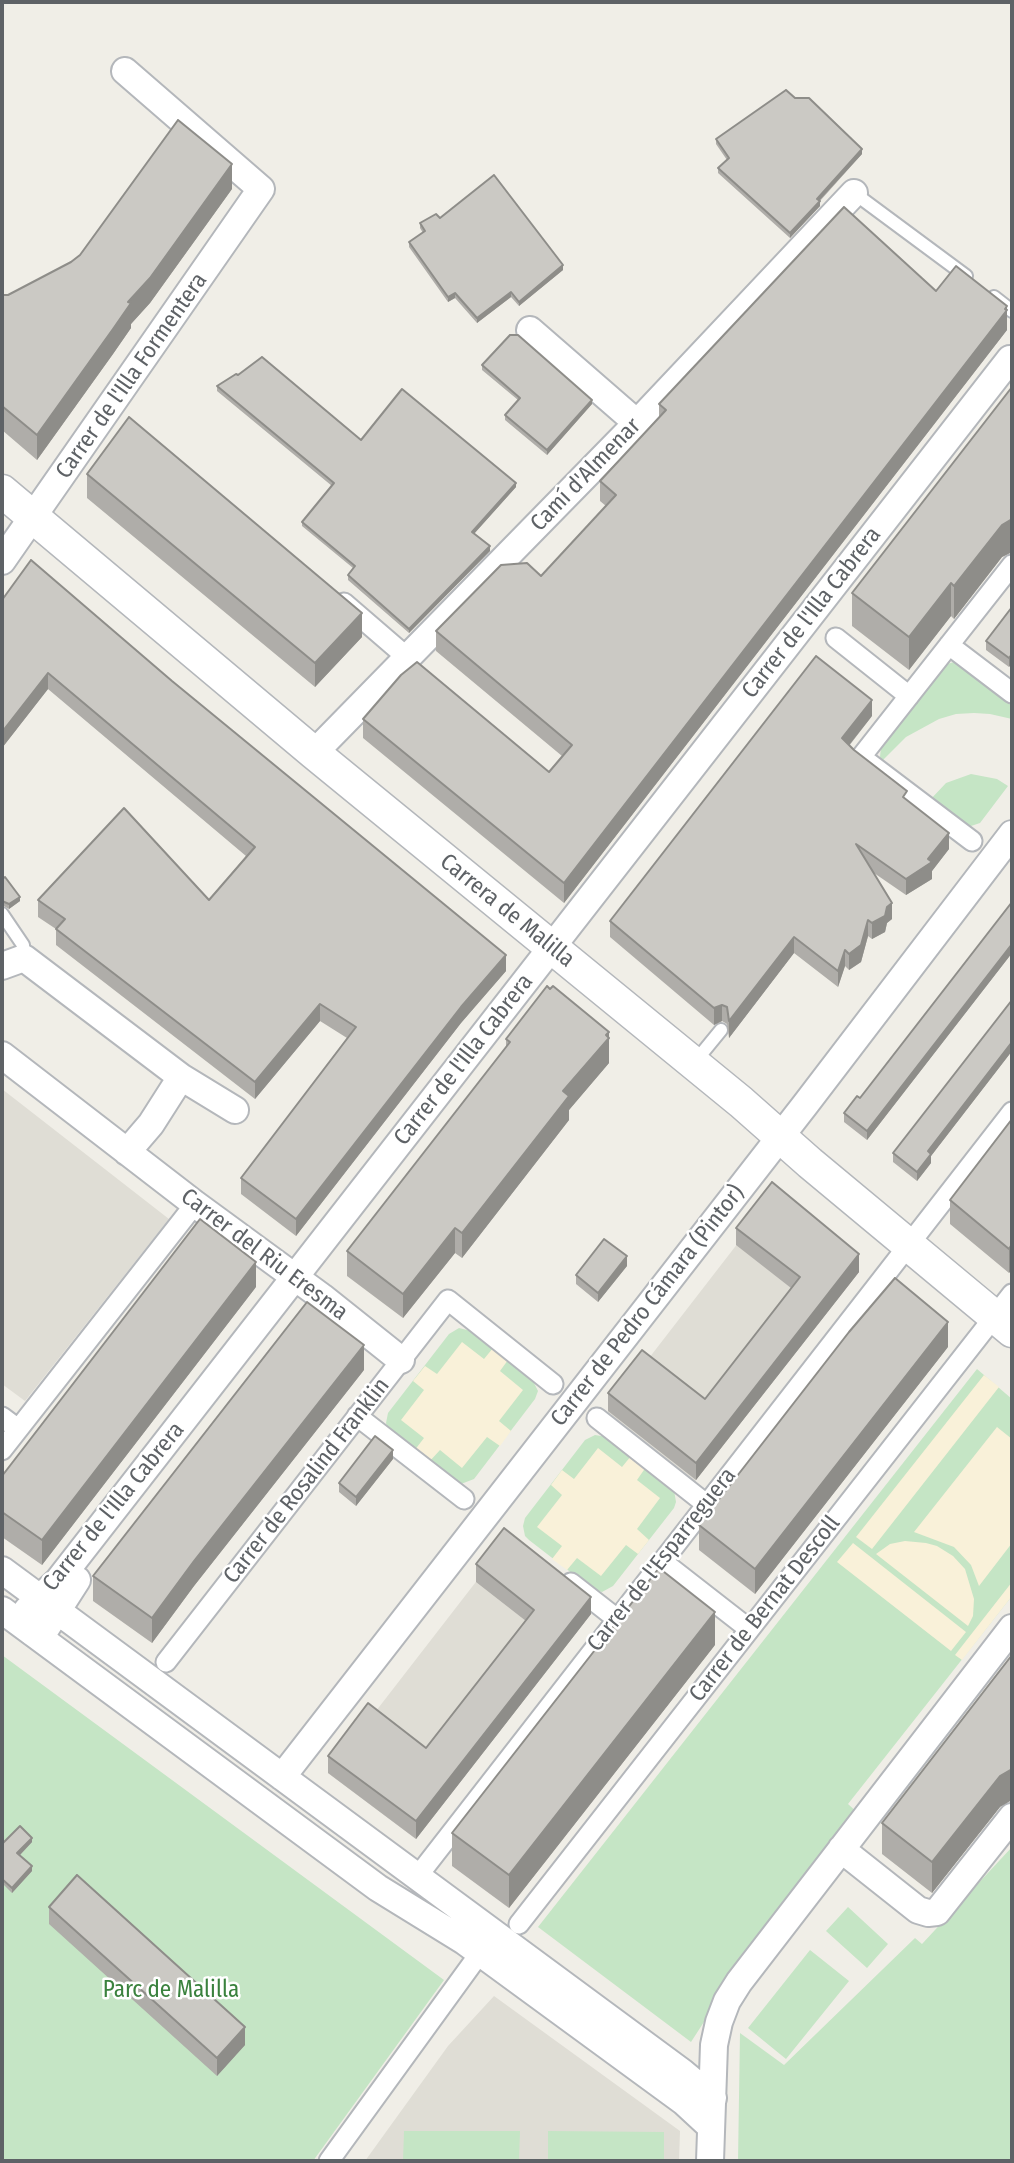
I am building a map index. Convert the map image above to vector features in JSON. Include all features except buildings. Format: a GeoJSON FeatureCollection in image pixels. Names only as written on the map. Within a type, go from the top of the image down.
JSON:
{"type":"FeatureCollection","features":[{"type":"Feature","properties":{"kind":"street","name":"Carrer de l'Illa Formentera"},"geometry":{"type":"LineString","coordinates":[[2,561],[118,408],[261,189],[177,126],[125,71]]}},
{"type":"Feature","properties":{"kind":"street","name":"Camí d'Almenar"},"geometry":{"type":"LineString","coordinates":[[314,753],[409,659],[637,423],[854,193]]}},
{"type":"Feature","properties":{"kind":"street"},"geometry":{"type":"LineString","coordinates":[[530,330],[637,423]]}},
{"type":"Feature","properties":{"kind":"street","name":"Carrer de l'Illa Cabrera"},"geometry":{"type":"LineString","coordinates":[[30,1631],[45,1630],[48,1604],[58,1581],[300,1282],[1012,359]]}},
{"type":"Feature","properties":{"kind":"street","name":"Carrer de l'Illa Cabrera"},"geometry":{"type":"LineString","coordinates":[[557,952],[1012,379]]}},
{"type":"Feature","properties":{"kind":"street","name":"Carrera de Malilla"},"geometry":{"type":"LineString","coordinates":[[2,491],[314,753],[694,1063],[909,1245],[1006,1313]]}},
{"type":"Feature","properties":{"kind":"street"},"geometry":{"type":"LineString","coordinates":[[972,841],[861,757],[1012,565]]}},
{"type":"Feature","properties":{"kind":"street"},"geometry":{"type":"LineString","coordinates":[[335,595],[409,659]]}},
{"type":"Feature","properties":{"kind":"street"},"geometry":{"type":"LineString","coordinates":[[836,638],[909,696]]}},
{"type":"Feature","properties":{"kind":"street"},"geometry":{"type":"LineString","coordinates":[[949,645],[1012,693]]}},
{"type":"Feature","properties":{"kind":"street","name":"Carrer de Pedro Cámara (Pintor)"},"geometry":{"type":"LineString","coordinates":[[282,1777],[1012,834]]}},
{"type":"Feature","properties":{"kind":"street"},"geometry":{"type":"LineString","coordinates":[[13,962],[235,1111]]}},
{"type":"Feature","properties":{"kind":"street","name":"Carrer del Riu Eresma"},"geometry":{"type":"LineString","coordinates":[[2,1055],[401,1360]]}},
{"type":"Feature","properties":{"kind":"street"},"geometry":{"type":"LineString","coordinates":[[127,1152],[151,1124],[181,1077]]}},
{"type":"Feature","properties":{"kind":"street","name":"Carrer de l'Esparreguera"},"geometry":{"type":"LineString","coordinates":[[417,1877],[1012,1112]]}},
{"type":"Feature","properties":{"kind":"street"},"geometry":{"type":"LineString","coordinates":[[2,1450],[195,1204]]}},
{"type":"Feature","properties":{"kind":"street","name":"Carrer de Rosalind Franklin"},"geometry":{"type":"LineString","coordinates":[[166,1662],[447,1300],[553,1384]]}},
{"type":"Feature","properties":{"kind":"street","name":"Carrer de Bernat Descoll"},"geometry":{"type":"LineString","coordinates":[[519,1924],[749,1629],[1006,1313]]}},
{"type":"Feature","properties":{"kind":"street"},"geometry":{"type":"LineString","coordinates":[[358,1416],[464,1499]]}},
{"type":"Feature","properties":{"kind":"street"},"geometry":{"type":"LineString","coordinates":[[2,1417],[18,1429]]}},
{"type":"Feature","properties":{"kind":"street"},"geometry":{"type":"LineString","coordinates":[[597,1418],[706,1504]]}},
{"type":"Feature","properties":{"kind":"street"},"geometry":{"type":"LineString","coordinates":[[663,1562],[749,1629]]}},
{"type":"Feature","properties":{"kind":"street"},"geometry":{"type":"LineString","coordinates":[[2,1570],[692,2079],[713,2098]]}},
{"type":"Feature","properties":{"kind":"street"},"geometry":{"type":"LineString","coordinates":[[555,1570],[617,1619]]}},
{"type":"Feature","properties":{"kind":"street"},"geometry":{"type":"LineString","coordinates":[[2,1611],[378,1888],[445,1928],[480,1953],[684,2102],[711,2127]]}},
{"type":"Feature","properties":{"kind":"street"},"geometry":{"type":"LineString","coordinates":[[710,2161],[715,2045],[719,2022],[727,2001],[1012,1628]]}},
{"type":"Feature","properties":{"kind":"street"},"geometry":{"type":"LineString","coordinates":[[841,1849],[918,1910],[937,1912],[1012,1817]]}},
{"type":"Feature","properties":{"kind":"street"},"geometry":{"type":"LineString","coordinates":[[329,2161],[480,1953]]}},
{"type":"Feature","properties":{"kind":"street"},"geometry":{"type":"LineString","coordinates":[[684,2102],[696,2104],[713,2098]]}},
{"type":"Feature","properties":{"kind":"lane"},"geometry":{"type":"LineString","coordinates":[[854,193],[1012,311]]}},
{"type":"Feature","properties":{"kind":"lane"},"geometry":{"type":"LineString","coordinates":[[2,914],[6,930],[23,945],[13,962]]}},
{"type":"Feature","properties":{"kind":"lane"},"geometry":{"type":"LineString","coordinates":[[694,1063],[721,1030]]}},
{"type":"Feature","properties":{"kind":"shaded area"},"geometry":{"type":"Polygon","coordinates":[[[2,1089],[169,1219],[25,1401],[2,1384],[2,1089]]]}},
{"type":"Feature","properties":{"kind":"shaded area"},"geometry":{"type":"Polygon","coordinates":[[[772,1199],[859,1272],[693,1484],[605,1415],[772,1199]]]}},
{"type":"Feature","properties":{"kind":"shaded area"},"geometry":{"type":"Polygon","coordinates":[[[506,1543],[593,1611],[416,1839],[328,1773],[506,1543]]]}},
{"type":"Feature","properties":{"kind":"shaded area"},"geometry":{"type":"Polygon","coordinates":[[[494,1996],[680,2131],[679,2161],[365,2161],[448,2046],[494,1996]]]}},
{"type":"Feature","properties":{"kind":"green space"},"geometry":{"type":"Polygon","coordinates":[[[957,661],[1012,702],[1012,719],[974,713],[939,719],[906,737],[882,761],[881,747],[944,665],[957,661]]]}},
{"type":"Feature","properties":{"kind":"green space"},"geometry":{"type":"Polygon","coordinates":[[[971,774],[997,779],[1008,786],[980,823],[968,827],[929,801],[946,783],[971,774]]]}},
{"type":"Feature","properties":{"kind":"green space"},"geometry":{"type":"Polygon","coordinates":[[[459,1328],[471,1331],[532,1379],[538,1391],[535,1399],[474,1479],[461,1484],[388,1429],[386,1423],[388,1413],[449,1334],[459,1328]]]}},
{"type":"Feature","properties":{"kind":"green space"},"geometry":{"type":"Polygon","coordinates":[[[977,1369],[1012,1399],[1012,1596],[848,1804],[859,1814],[722,1994],[691,2042],[538,1927],[977,1369]]]}},
{"type":"Feature","properties":{"kind":"green space"},"geometry":{"type":"Polygon","coordinates":[[[595,1435],[607,1437],[674,1490],[676,1502],[613,1586],[602,1592],[591,1588],[529,1540],[525,1536],[523,1526],[525,1518],[585,1440],[595,1435]]]}},
{"type":"Feature","properties":{"kind":"green space","name":"Parc de Malilla"},"geometry":{"type":"Polygon","coordinates":[[[2,1655],[444,1980],[313,2161],[2,2161],[2,1655]]]}},
{"type":"Feature","properties":{"kind":"green space"},"geometry":{"type":"Polygon","coordinates":[[[1012,1847],[1012,2161],[738,2161],[740,2033],[784,2065],[915,1938],[922,1944],[1012,1847]]]}},
{"type":"Feature","properties":{"kind":"green space"},"geometry":{"type":"Polygon","coordinates":[[[848,1907],[888,1944],[867,1968],[826,1931],[848,1907]]]}},
{"type":"Feature","properties":{"kind":"green space"},"geometry":{"type":"Polygon","coordinates":[[[810,1950],[849,1981],[786,2059],[748,2028],[810,1950]]]}},
{"type":"Feature","properties":{"kind":"green space"},"geometry":{"type":"Polygon","coordinates":[[[404,2131],[520,2131],[519,2161],[403,2161],[404,2131]]]}},
{"type":"Feature","properties":{"kind":"green space"},"geometry":{"type":"Polygon","coordinates":[[[548,2131],[664,2132],[664,2161],[548,2161],[548,2131]]]}},
{"type":"Feature","properties":{"kind":"sand"},"geometry":{"type":"Polygon","coordinates":[[[462,1342],[484,1359],[493,1348],[508,1360],[500,1371],[523,1390],[499,1421],[511,1431],[500,1446],[487,1437],[462,1468],[440,1450],[429,1462],[414,1451],[424,1438],[401,1420],[424,1390],[413,1381],[425,1366],[437,1374],[462,1342]]]}},
{"type":"Feature","properties":{"kind":"sand"},"geometry":{"type":"Polygon","coordinates":[[[984,1375],[999,1387],[872,1549],[856,1537],[984,1375]]]}},
{"type":"Feature","properties":{"kind":"sand"},"geometry":{"type":"Polygon","coordinates":[[[997,1427],[1012,1439],[1012,1543],[979,1586],[971,1565],[954,1547],[914,1532],[997,1427]]]}},
{"type":"Feature","properties":{"kind":"sand"},"geometry":{"type":"Polygon","coordinates":[[[598,1448],[622,1467],[631,1456],[646,1467],[637,1480],[660,1498],[637,1529],[649,1540],[638,1554],[626,1545],[601,1576],[577,1558],[567,1570],[552,1559],[562,1546],[537,1527],[562,1495],[551,1485],[562,1470],[574,1479],[598,1448]]]}},
{"type":"Feature","properties":{"kind":"sand"},"geometry":{"type":"Polygon","coordinates":[[[905,1541],[937,1546],[953,1556],[965,1569],[974,1599],[973,1616],[968,1626],[876,1554],[890,1544],[905,1541]]]}},
{"type":"Feature","properties":{"kind":"sand"},"geometry":{"type":"Polygon","coordinates":[[[853,1543],[966,1632],[951,1651],[837,1562],[853,1543]]]}},
{"type":"Feature","properties":{"kind":"sand"},"geometry":{"type":"Polygon","coordinates":[[[1012,1582],[1012,1596],[962,1660],[955,1655],[1012,1582]]]}}]}
